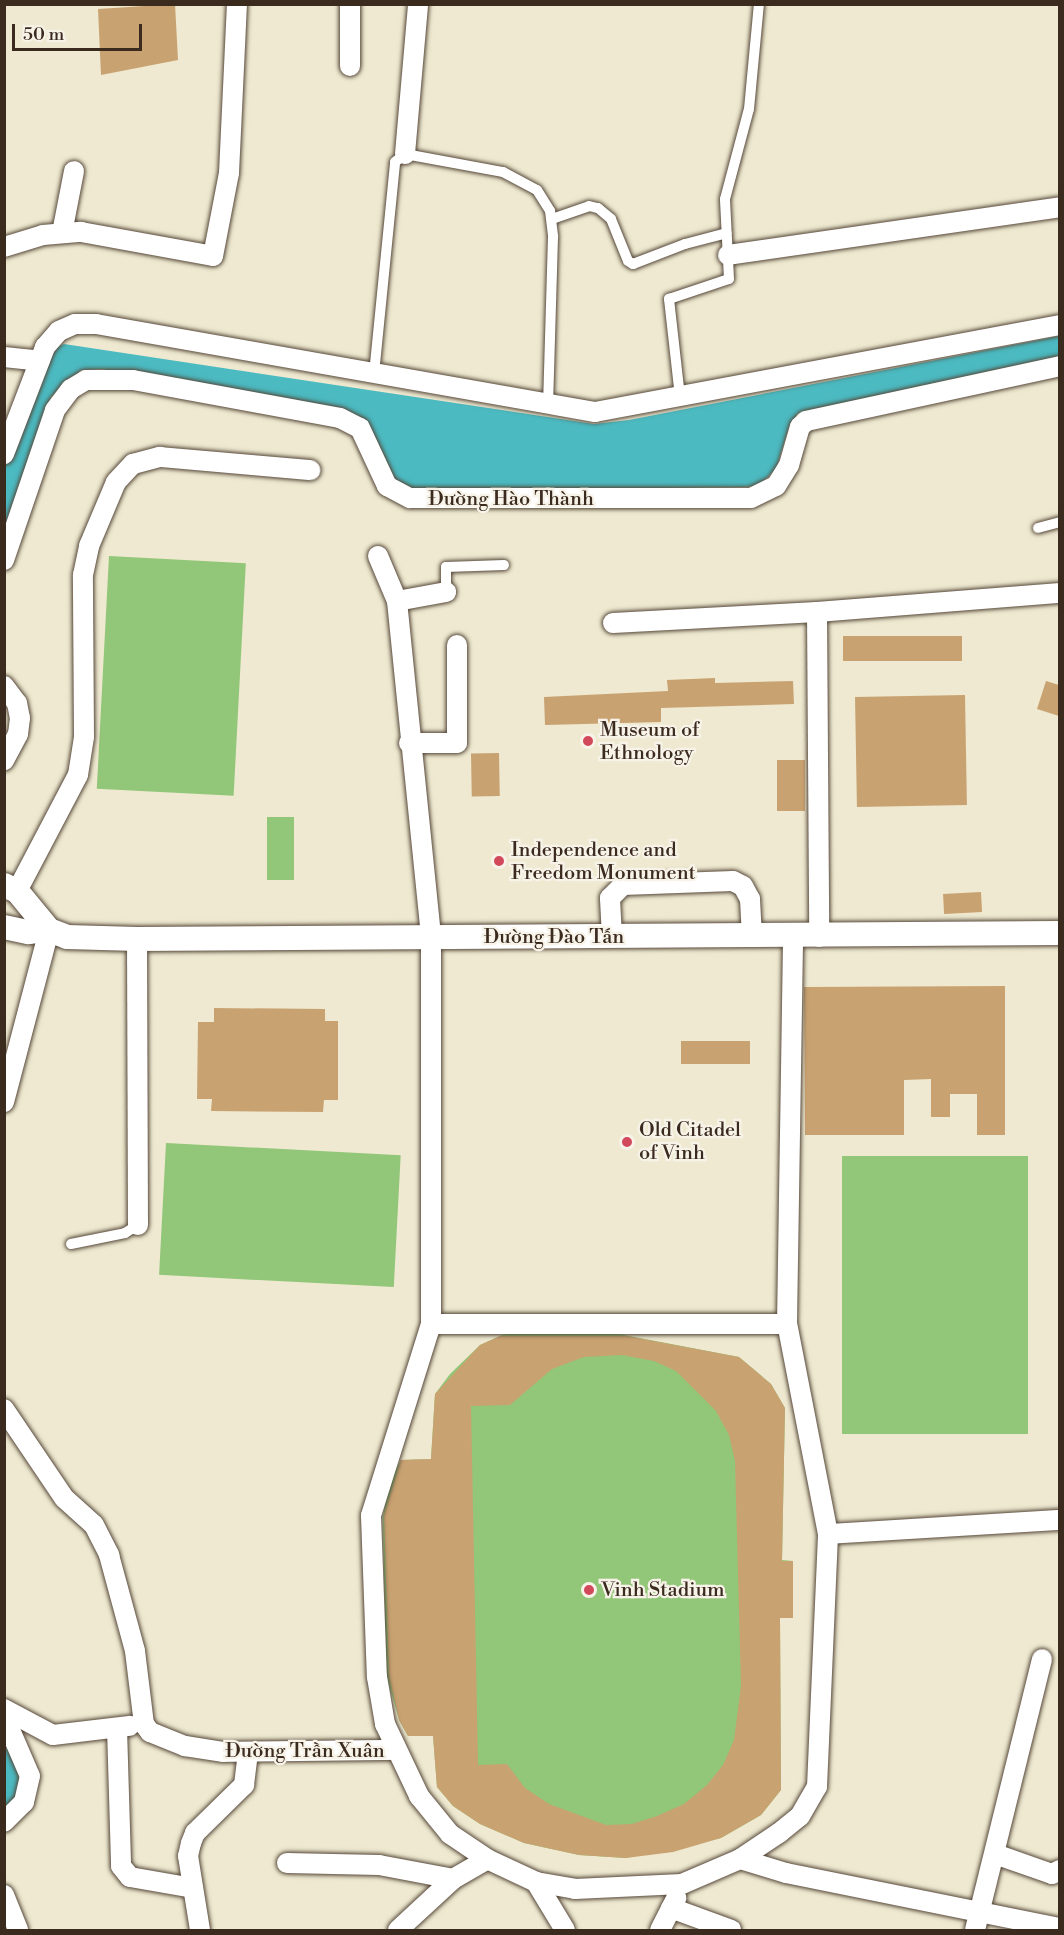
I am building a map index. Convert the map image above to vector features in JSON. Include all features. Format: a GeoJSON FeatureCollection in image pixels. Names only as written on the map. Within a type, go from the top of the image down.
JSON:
{"type":"FeatureCollection","features":[{"type":"Feature","properties":{"kind":"street"},"geometry":{"type":"LineString","coordinates":[[4,248],[43,235],[92,233],[213,256],[228,179],[237,4]]}},
{"type":"Feature","properties":{"kind":"street"},"geometry":{"type":"LineString","coordinates":[[350,4],[350,66]]}},
{"type":"Feature","properties":{"kind":"street"},"geometry":{"type":"LineString","coordinates":[[405,154],[418,4]]}},
{"type":"Feature","properties":{"kind":"street"},"geometry":{"type":"LineString","coordinates":[[62,233],[74,171]]}},
{"type":"Feature","properties":{"kind":"street"},"geometry":{"type":"LineString","coordinates":[[728,255],[1059,207]]}},
{"type":"Feature","properties":{"kind":"street"},"geometry":{"type":"LineString","coordinates":[[4,454],[40,361],[58,331],[85,323],[596,412],[1059,325]]}},
{"type":"Feature","properties":{"kind":"street"},"geometry":{"type":"LineString","coordinates":[[4,357],[40,361]]}},
{"type":"Feature","properties":{"kind":"street","name":"Đường Hào Thành"},"geometry":{"type":"LineString","coordinates":[[4,560],[55,410],[71,389],[86,380],[133,380],[340,418],[360,428],[387,486],[410,498],[751,498],[776,486],[789,465],[800,427],[807,421],[1059,366]]}},
{"type":"Feature","properties":{"kind":"street"},"geometry":{"type":"LineString","coordinates":[[4,1102],[49,930],[11,888],[78,775],[84,736],[83,575],[88,546],[116,482],[133,464],[160,457],[310,470]]}},
{"type":"Feature","properties":{"kind":"street"},"geometry":{"type":"LineString","coordinates":[[378,556],[397,601],[409,743],[431,937],[430,1324],[371,1516],[377,1677],[385,1725],[419,1796],[450,1834],[487,1858],[536,1882],[575,1889],[682,1884],[740,1859],[800,1816],[817,1787],[828,1534],[787,1324],[793,937]]}},
{"type":"Feature","properties":{"kind":"street"},"geometry":{"type":"LineString","coordinates":[[397,601],[446,592]]}},
{"type":"Feature","properties":{"kind":"street"},"geometry":{"type":"LineString","coordinates":[[613,623],[817,612],[1059,593]]}},
{"type":"Feature","properties":{"kind":"street"},"geometry":{"type":"LineString","coordinates":[[817,612],[819,937]]}},
{"type":"Feature","properties":{"kind":"street"},"geometry":{"type":"LineString","coordinates":[[409,743],[457,743],[457,645]]}},
{"type":"Feature","properties":{"kind":"street"},"geometry":{"type":"LineString","coordinates":[[4,686],[17,703],[20,718],[18,734],[4,760]]}},
{"type":"Feature","properties":{"kind":"street"},"geometry":{"type":"LineString","coordinates":[[612,937],[610,898],[623,885],[733,881],[743,886],[750,899],[752,937]]}},
{"type":"Feature","properties":{"kind":"street","name":"Đường Đào Tấn"},"geometry":{"type":"LineString","coordinates":[[4,927],[28,932],[49,930],[66,937],[136,939],[819,937],[1059,933]]}},
{"type":"Feature","properties":{"kind":"street"},"geometry":{"type":"LineString","coordinates":[[136,939],[138,1225]]}},
{"type":"Feature","properties":{"kind":"street"},"geometry":{"type":"LineString","coordinates":[[430,1324],[787,1324]]}},
{"type":"Feature","properties":{"kind":"street"},"geometry":{"type":"LineString","coordinates":[[4,1410],[64,1498],[94,1525],[109,1555],[135,1651],[144,1724],[53,1736],[4,1709]]}},
{"type":"Feature","properties":{"kind":"street"},"geometry":{"type":"LineString","coordinates":[[828,1534],[1059,1520]]}},
{"type":"Feature","properties":{"kind":"street"},"geometry":{"type":"LineString","coordinates":[[978,1921],[1042,1659]]}},
{"type":"Feature","properties":{"kind":"street"},"geometry":{"type":"LineString","coordinates":[[4,1716],[30,1776],[24,1802],[4,1822]]}},
{"type":"Feature","properties":{"kind":"street","name":"Đường Trần Xuân"},"geometry":{"type":"LineString","coordinates":[[144,1724],[162,1739],[223,1752],[248,1754],[395,1750]]}},
{"type":"Feature","properties":{"kind":"street"},"geometry":{"type":"LineString","coordinates":[[117,1728],[121,1866],[130,1877],[193,1888]]}},
{"type":"Feature","properties":{"kind":"street"},"geometry":{"type":"LineString","coordinates":[[200,1930],[188,1856],[191,1843],[195,1833],[243,1785],[248,1754]]}},
{"type":"Feature","properties":{"kind":"street"},"geometry":{"type":"LineString","coordinates":[[995,1854],[1057,1873]]}},
{"type":"Feature","properties":{"kind":"street"},"geometry":{"type":"LineString","coordinates":[[398,1930],[453,1879],[487,1858]]}},
{"type":"Feature","properties":{"kind":"street"},"geometry":{"type":"LineString","coordinates":[[740,1859],[786,1873],[978,1921],[1059,1928]]}},
{"type":"Feature","properties":{"kind":"street"},"geometry":{"type":"LineString","coordinates":[[287,1863],[348,1862],[415,1870],[453,1879]]}},
{"type":"Feature","properties":{"kind":"street"},"geometry":{"type":"LineString","coordinates":[[536,1882],[565,1930]]}},
{"type":"Feature","properties":{"kind":"street"},"geometry":{"type":"LineString","coordinates":[[660,1930],[682,1884]]}},
{"type":"Feature","properties":{"kind":"street"},"geometry":{"type":"LineString","coordinates":[[4,1895],[18,1930]]}},
{"type":"Feature","properties":{"kind":"street"},"geometry":{"type":"LineString","coordinates":[[671,1908],[731,1930]]}},
{"type":"Feature","properties":{"kind":"lane"},"geometry":{"type":"LineString","coordinates":[[680,397],[669,299],[728,281],[725,199],[749,109],[759,4]]}},
{"type":"Feature","properties":{"kind":"lane"},"geometry":{"type":"LineString","coordinates":[[374,374],[392,170],[395,162],[405,154],[516,176],[546,200],[552,219],[548,405]]}},
{"type":"Feature","properties":{"kind":"lane"},"geometry":{"type":"LineString","coordinates":[[552,219],[589,207],[598,208],[611,219],[633,264],[684,244],[727,233]]}},
{"type":"Feature","properties":{"kind":"lane"},"geometry":{"type":"LineString","coordinates":[[1038,528],[1059,522]]}},
{"type":"Feature","properties":{"kind":"lane"},"geometry":{"type":"LineString","coordinates":[[446,592],[446,567],[504,565]]}},
{"type":"Feature","properties":{"kind":"lane"},"geometry":{"type":"LineString","coordinates":[[71,1245],[125,1233],[138,1225]]}},
{"type":"Feature","properties":{"kind":"green space"},"geometry":{"type":"Polygon","coordinates":[[[109,556],[246,563],[234,796],[97,789],[109,556]]]}},
{"type":"Feature","properties":{"kind":"green space"},"geometry":{"type":"Polygon","coordinates":[[[267,817],[294,817],[294,880],[267,880],[267,817]]]}},
{"type":"Feature","properties":{"kind":"green space"},"geometry":{"type":"Polygon","coordinates":[[[166,1143],[401,1155],[394,1287],[159,1275],[166,1143]]]}},
{"type":"Feature","properties":{"kind":"green space"},"geometry":{"type":"Polygon","coordinates":[[[842,1156],[1028,1156],[1028,1434],[842,1434],[842,1156]]]}},
{"type":"Feature","properties":{"kind":"green space","name":"Vinh Stadium"},"geometry":{"type":"Polygon","coordinates":[[[529,1331],[619,1334],[739,1357],[771,1384],[785,1408],[782,1560],[793,1561],[793,1618],[780,1618],[781,1790],[761,1815],[721,1838],[626,1858],[579,1855],[524,1843],[480,1824],[453,1806],[437,1787],[433,1736],[408,1736],[399,1720],[386,1674],[383,1518],[388,1485],[401,1460],[431,1459],[435,1394],[450,1374],[480,1345],[502,1335],[529,1331]]]}},
{"type":"Feature","properties":{"kind":"water"},"geometry":{"type":"Polygon","coordinates":[[[1059,336],[1059,356],[798,413],[790,424],[776,469],[758,486],[743,487],[416,491],[393,482],[349,414],[102,369],[81,370],[51,397],[5,531],[5,465],[40,365],[51,350],[64,344],[594,424],[629,420],[1059,336]]]}},
{"type":"Feature","properties":{"kind":"water"},"geometry":{"type":"Polygon","coordinates":[[[4,1744],[20,1769],[24,1790],[4,1820],[4,1744]]]}},
{"type":"Feature","properties":{"kind":"building"},"geometry":{"type":"Polygon","coordinates":[[[175,4],[178,60],[101,75],[98,9],[175,4]]]}},
{"type":"Feature","properties":{"kind":"building"},"geometry":{"type":"Polygon","coordinates":[[[843,636],[962,636],[962,661],[843,661],[843,636]]]}},
{"type":"Feature","properties":{"kind":"building"},"geometry":{"type":"Polygon","coordinates":[[[715,678],[715,683],[793,681],[794,704],[661,708],[661,722],[545,725],[544,697],[668,691],[667,680],[715,678]]]}},
{"type":"Feature","properties":{"kind":"building"},"geometry":{"type":"Polygon","coordinates":[[[1046,681],[1059,685],[1059,716],[1037,709],[1046,681]]]}},
{"type":"Feature","properties":{"kind":"building"},"geometry":{"type":"Polygon","coordinates":[[[965,695],[967,805],[857,807],[855,697],[965,695]]]}},
{"type":"Feature","properties":{"kind":"building"},"geometry":{"type":"Polygon","coordinates":[[[471,753],[499,753],[500,796],[472,796],[471,753]]]}},
{"type":"Feature","properties":{"kind":"building"},"geometry":{"type":"Polygon","coordinates":[[[777,760],[805,760],[805,811],[777,811],[777,760]]]}},
{"type":"Feature","properties":{"kind":"building"},"geometry":{"type":"Polygon","coordinates":[[[981,892],[982,912],[944,914],[943,894],[981,892]]]}},
{"type":"Feature","properties":{"kind":"building"},"geometry":{"type":"Polygon","coordinates":[[[1005,986],[1005,1135],[977,1135],[977,1094],[950,1094],[950,1117],[931,1117],[931,1079],[904,1080],[904,1135],[805,1135],[804,987],[1005,986]]]}},
{"type":"Feature","properties":{"kind":"building"},"geometry":{"type":"Polygon","coordinates":[[[214,1008],[325,1009],[325,1021],[338,1021],[338,1100],[324,1100],[323,1112],[211,1111],[212,1099],[197,1099],[198,1022],[214,1022],[214,1008]]]}},
{"type":"Feature","properties":{"kind":"building"},"geometry":{"type":"Polygon","coordinates":[[[681,1041],[750,1041],[750,1064],[681,1064],[681,1041]]]}},
{"type":"Feature","properties":{"kind":"building"},"geometry":{"type":"Polygon","coordinates":[[[500,1336],[627,1336],[739,1357],[771,1384],[785,1408],[782,1561],[793,1561],[793,1618],[780,1618],[781,1790],[761,1815],[721,1838],[673,1852],[626,1858],[579,1855],[524,1843],[480,1824],[453,1806],[437,1787],[433,1736],[408,1736],[399,1720],[389,1676],[384,1515],[401,1460],[431,1459],[435,1394],[480,1345],[500,1336]],[[622,1355],[584,1357],[552,1369],[510,1405],[471,1406],[478,1765],[507,1764],[525,1788],[549,1804],[606,1825],[632,1824],[657,1816],[684,1804],[707,1785],[723,1765],[734,1740],[741,1686],[735,1461],[729,1435],[716,1411],[676,1371],[654,1361],[622,1355]]]}},
{"type":"Feature","properties":{"kind":"place","name":"Museum of Ethnology"},"geometry":{"type":"Point","coordinates":[588,741]}},
{"type":"Feature","properties":{"kind":"place","name":"Independence and Freedom Monument"},"geometry":{"type":"Point","coordinates":[499,861]}},
{"type":"Feature","properties":{"kind":"place","name":"Old Citadel of Vinh"},"geometry":{"type":"Point","coordinates":[627,1142]}},
{"type":"Feature","properties":{"kind":"place","name":"Vinh Stadium"},"geometry":{"type":"Point","coordinates":[589,1590]}}]}
